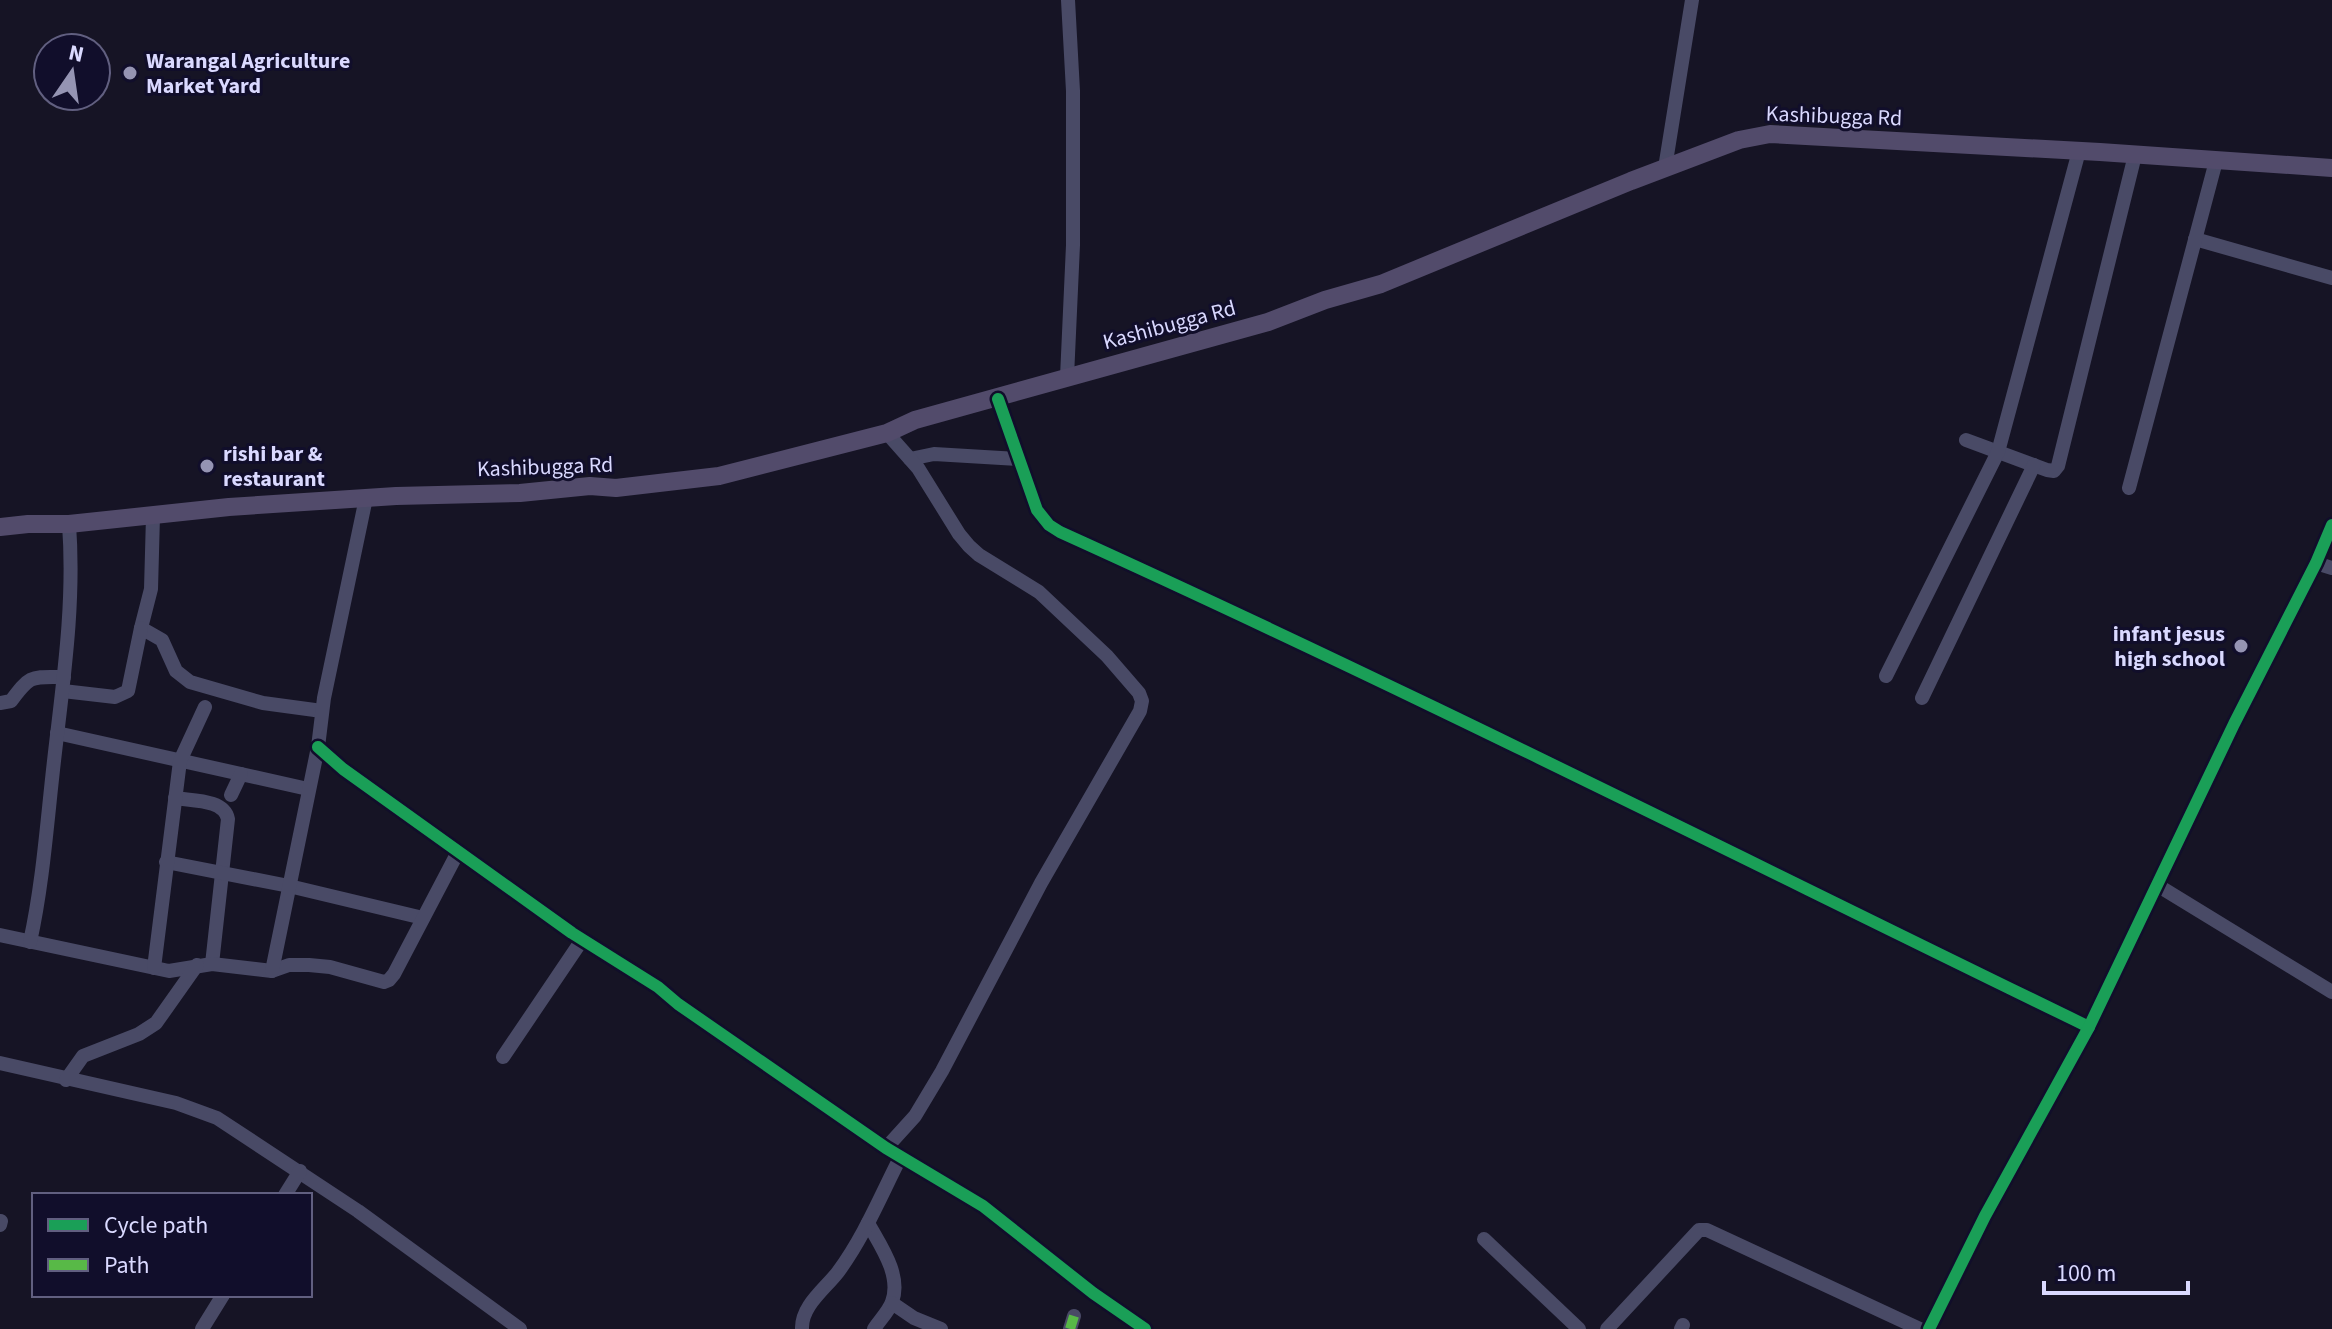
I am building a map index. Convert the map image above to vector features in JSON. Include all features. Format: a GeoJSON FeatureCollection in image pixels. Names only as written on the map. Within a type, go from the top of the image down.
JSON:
{"type":"FeatureCollection","features":[{"type":"Feature","properties":{"kind":"main road","name":"Kashibugga Rd"},"geometry":{"type":"LineString","coordinates":[[0,527],[69,524],[229,507],[366,498],[520,493],[590,486],[616,488],[719,476],[887,433],[915,420],[1254,326],[1381,284],[1739,140],[1770,134],[2332,168]]}},
{"type":"Feature","properties":{"kind":"street"},"geometry":{"type":"LineString","coordinates":[[1067,377],[1073,245],[1073,125],[1068,0]]}},
{"type":"Feature","properties":{"kind":"street"},"geometry":{"type":"LineString","coordinates":[[1665,168],[1692,0]]}},
{"type":"Feature","properties":{"kind":"street"},"geometry":{"type":"LineString","coordinates":[[1886,676],[1998,452],[2079,151]]}},
{"type":"Feature","properties":{"kind":"street"},"geometry":{"type":"LineString","coordinates":[[1966,440],[2054,471],[2061,459],[2135,155]]}},
{"type":"Feature","properties":{"kind":"street"},"geometry":{"type":"LineString","coordinates":[[2129,488],[2216,161]]}},
{"type":"Feature","properties":{"kind":"street"},"geometry":{"type":"LineString","coordinates":[[2195,239],[2332,278]]}},
{"type":"Feature","properties":{"kind":"street"},"geometry":{"type":"LineString","coordinates":[[998,399],[1037,510],[1049,525],[1060,532],[1486,731],[2089,1027]]}},
{"type":"Feature","properties":{"kind":"street"},"geometry":{"type":"LineString","coordinates":[[886,1148],[915,1116],[942,1071],[1034,897],[1140,711],[1142,701],[1139,693],[1107,656],[1039,592],[969,546],[910,459],[887,433]]}},
{"type":"Feature","properties":{"kind":"street"},"geometry":{"type":"LineString","coordinates":[[910,459],[934,454],[1018,459]]}},
{"type":"Feature","properties":{"kind":"street"},"geometry":{"type":"LineString","coordinates":[[1922,698],[2034,465]]}},
{"type":"Feature","properties":{"kind":"street"},"geometry":{"type":"LineString","coordinates":[[272,971],[366,498]]}},
{"type":"Feature","properties":{"kind":"street"},"geometry":{"type":"LineString","coordinates":[[0,703],[11,701],[22,684],[33,678],[115,697],[128,691],[151,589],[153,516]]}},
{"type":"Feature","properties":{"kind":"street"},"geometry":{"type":"LineString","coordinates":[[30,942],[40,896],[64,684],[71,592],[69,524]]}},
{"type":"Feature","properties":{"kind":"street"},"geometry":{"type":"LineString","coordinates":[[1929,1329],[1985,1216],[2089,1027],[2332,525]]}},
{"type":"Feature","properties":{"kind":"street"},"geometry":{"type":"LineString","coordinates":[[2316,563],[2332,568]]}},
{"type":"Feature","properties":{"kind":"street"},"geometry":{"type":"LineString","coordinates":[[141,628],[162,640],[176,671],[190,682],[263,703],[322,711]]}},
{"type":"Feature","properties":{"kind":"street"},"geometry":{"type":"LineString","coordinates":[[154,968],[180,761],[205,707]]}},
{"type":"Feature","properties":{"kind":"street"},"geometry":{"type":"LineString","coordinates":[[57,733],[308,789]]}},
{"type":"Feature","properties":{"kind":"street"},"geometry":{"type":"LineString","coordinates":[[318,747],[343,769],[582,940],[658,987],[886,1148],[983,1206],[1093,1293],[1145,1329]]}},
{"type":"Feature","properties":{"kind":"street"},"geometry":{"type":"LineString","coordinates":[[231,795],[241,774]]}},
{"type":"Feature","properties":{"kind":"street"},"geometry":{"type":"LineString","coordinates":[[66,1080],[83,1056],[139,1034],[156,1023],[205,964],[221,873],[227,812],[218,805],[175,798]]}},
{"type":"Feature","properties":{"kind":"street"},"geometry":{"type":"LineString","coordinates":[[0,935],[169,971],[205,964],[272,971],[289,965],[309,965],[330,967],[384,982],[394,974],[458,852]]}},
{"type":"Feature","properties":{"kind":"street"},"geometry":{"type":"LineString","coordinates":[[166,862],[289,886],[423,918]]}},
{"type":"Feature","properties":{"kind":"street"},"geometry":{"type":"LineString","coordinates":[[2157,885],[2332,992]]}},
{"type":"Feature","properties":{"kind":"street"},"geometry":{"type":"LineString","coordinates":[[503,1057],[582,940]]}},
{"type":"Feature","properties":{"kind":"street"},"geometry":{"type":"LineString","coordinates":[[0,1063],[176,1103],[217,1118],[300,1171],[520,1329]]}},
{"type":"Feature","properties":{"kind":"street"},"geometry":{"type":"LineString","coordinates":[[802,1329],[802,1321],[810,1305],[857,1244],[901,1156]]}},
{"type":"Feature","properties":{"kind":"street"},"geometry":{"type":"LineString","coordinates":[[286,1193],[300,1171]]}},
{"type":"Feature","properties":{"kind":"street"},"geometry":{"type":"LineString","coordinates":[[868,1223],[891,1268],[895,1287],[892,1303],[874,1329]]}},
{"type":"Feature","properties":{"kind":"street"},"geometry":{"type":"LineString","coordinates":[[1607,1329],[1699,1230],[1707,1230],[1920,1329]]}},
{"type":"Feature","properties":{"kind":"street"},"geometry":{"type":"LineString","coordinates":[[1484,1239],[1579,1329]]}},
{"type":"Feature","properties":{"kind":"street"},"geometry":{"type":"LineString","coordinates":[[202,1329],[222,1297]]}},
{"type":"Feature","properties":{"kind":"street"},"geometry":{"type":"LineString","coordinates":[[892,1303],[914,1318],[941,1329]]}},
{"type":"Feature","properties":{"kind":"marked path"},"geometry":{"type":"LineString","coordinates":[[1070,1329],[1074,1316]]}},
{"type":"Feature","properties":{"kind":"cycle path"},"geometry":{"type":"LineString","coordinates":[[998,399],[1037,510],[1049,525],[1060,532],[1448,714],[2089,1027]]}},
{"type":"Feature","properties":{"kind":"cycle path"},"geometry":{"type":"LineString","coordinates":[[1929,1329],[1985,1216],[2089,1027],[2332,525]]}},
{"type":"Feature","properties":{"kind":"cycle path"},"geometry":{"type":"LineString","coordinates":[[318,747],[343,769],[572,933],[658,987],[886,1148],[983,1206],[1093,1293],[1145,1329]]}},
{"type":"Feature","properties":{"kind":"place","name":"Warangal Agriculture Market Yard"},"geometry":{"type":"Point","coordinates":[130,73]}},
{"type":"Feature","properties":{"kind":"place","name":"rishi bar & restaurant"},"geometry":{"type":"Point","coordinates":[207,466]}},
{"type":"Feature","properties":{"kind":"place","name":"infant jesus high school"},"geometry":{"type":"Point","coordinates":[2241,646]}}]}
